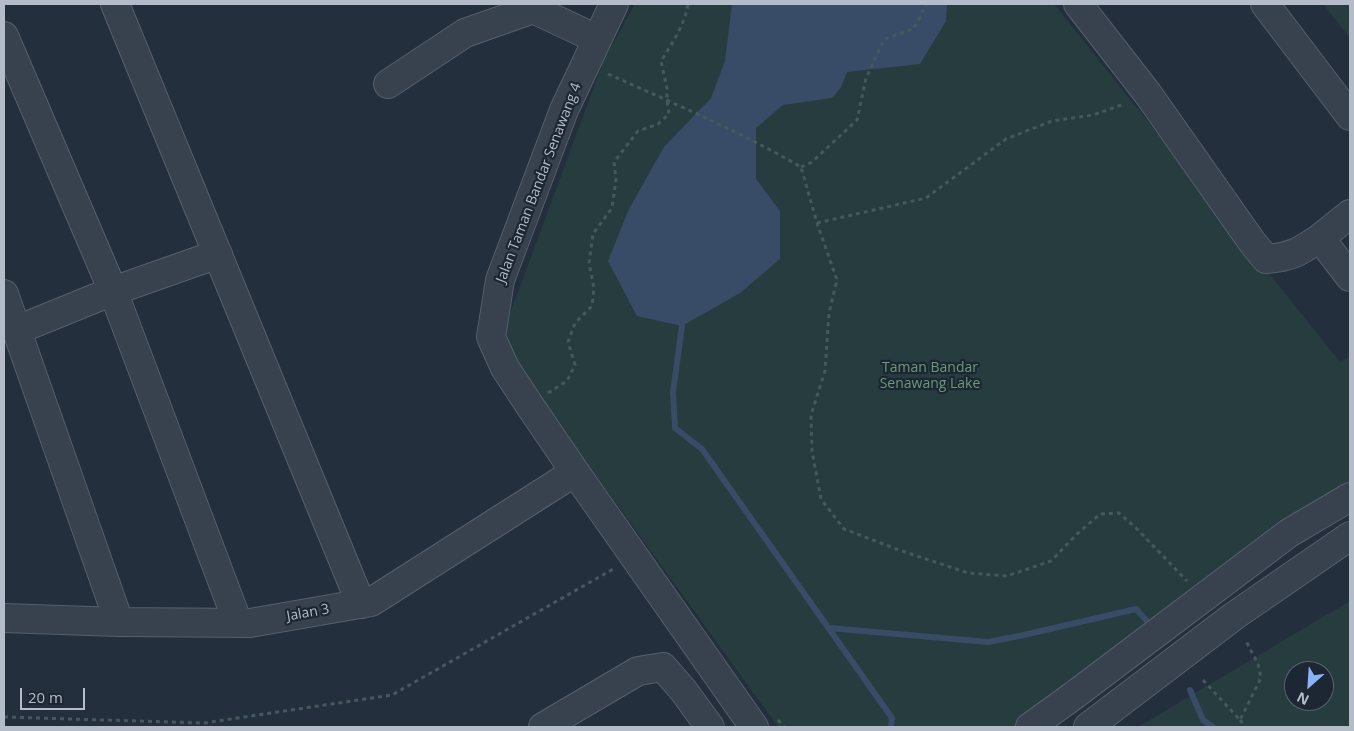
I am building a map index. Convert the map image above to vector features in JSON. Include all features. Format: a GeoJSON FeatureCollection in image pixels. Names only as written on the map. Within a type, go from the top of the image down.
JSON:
{"type":"FeatureCollection","features":[{"type":"Feature","properties":{"kind":"street"},"geometry":{"type":"LineString","coordinates":[[114,4],[361,604]]}},
{"type":"Feature","properties":{"kind":"street","name":"Jalan Taman Bandar Senawang 4"},"geometry":{"type":"LineString","coordinates":[[614,4],[564,110],[500,280],[492,337],[505,368],[575,472],[766,723]]}},
{"type":"Feature","properties":{"kind":"street"},"geometry":{"type":"LineString","coordinates":[[1265,4],[1350,116]]}},
{"type":"Feature","properties":{"kind":"street"},"geometry":{"type":"LineString","coordinates":[[1085,7],[1266,259],[1284,257],[1301,251],[1350,214]]}},
{"type":"Feature","properties":{"kind":"street"},"geometry":{"type":"LineString","coordinates":[[388,84],[465,33],[533,9],[597,39]]}},
{"type":"Feature","properties":{"kind":"street"},"geometry":{"type":"LineString","coordinates":[[4,36],[112,291],[238,623]]}},
{"type":"Feature","properties":{"kind":"street"},"geometry":{"type":"LineString","coordinates":[[1320,238],[1350,277]]}},
{"type":"Feature","properties":{"kind":"street"},"geometry":{"type":"LineString","coordinates":[[16,330],[112,291],[218,254]]}},
{"type":"Feature","properties":{"kind":"street"},"geometry":{"type":"LineString","coordinates":[[4,294],[119,622]]}},
{"type":"Feature","properties":{"kind":"street","name":"Jalan 3"},"geometry":{"type":"LineString","coordinates":[[4,618],[119,622],[250,623],[371,602],[575,472]]}},
{"type":"Feature","properties":{"kind":"street"},"geometry":{"type":"LineString","coordinates":[[1030,727],[1074,696],[1289,533],[1350,497]]}},
{"type":"Feature","properties":{"kind":"street"},"geometry":{"type":"LineString","coordinates":[[1074,696],[1092,726],[1234,616],[1350,536]]}},
{"type":"Feature","properties":{"kind":"street"},"geometry":{"type":"LineString","coordinates":[[543,727],[638,671],[662,667],[683,690],[710,727]]}},
{"type":"Feature","properties":{"kind":"path"},"geometry":{"type":"LineString","coordinates":[[530,406],[567,381],[574,366],[568,342],[576,323],[592,306],[594,288],[589,263],[593,234],[612,208],[616,180],[614,162],[638,131],[658,124],[669,114],[667,89],[661,61],[686,15],[688,4]]}},
{"type":"Feature","properties":{"kind":"path"},"geometry":{"type":"LineString","coordinates":[[801,167],[812,162],[857,120],[866,78],[885,39],[912,29],[926,4]]}},
{"type":"Feature","properties":{"kind":"path"},"geometry":{"type":"LineString","coordinates":[[585,64],[694,112],[760,144],[801,167],[836,280],[829,313],[825,371],[811,415],[812,451],[821,499],[844,529],[968,573],[1007,576],[1051,562],[1077,534],[1100,514],[1119,513],[1136,528],[1203,598]]}},
{"type":"Feature","properties":{"kind":"path"},"geometry":{"type":"LineString","coordinates":[[817,222],[926,198],[1006,139],[1052,121],[1093,115],[1148,94]]}},
{"type":"Feature","properties":{"kind":"path"},"geometry":{"type":"LineString","coordinates":[[4,717],[204,724],[392,695],[615,568]]}},
{"type":"Feature","properties":{"kind":"path"},"geometry":{"type":"LineString","coordinates":[[1240,720],[1261,678],[1258,664]]}},
{"type":"Feature","properties":{"kind":"path"},"geometry":{"type":"LineString","coordinates":[[1202,680],[1246,727]]}},
{"type":"Feature","properties":{"kind":"path"},"geometry":{"type":"LineString","coordinates":[[766,723],[784,727]]}},
{"type":"Feature","properties":{"kind":"green space","name":"Taman Bandar Senawang Lake"},"geometry":{"type":"Polygon","coordinates":[[[635,4],[1054,4],[1340,362],[1350,356],[1350,486],[1288,520],[1013,727],[778,727],[514,362],[505,327],[604,60],[635,4]]]}},
{"type":"Feature","properties":{"kind":"green space"},"geometry":{"type":"Polygon","coordinates":[[[1323,4],[1350,4],[1350,38],[1323,4]]]}},
{"type":"Feature","properties":{"kind":"green space"},"geometry":{"type":"Polygon","coordinates":[[[1350,601],[1350,727],[1138,727],[1350,601]]]}},
{"type":"Feature","properties":{"kind":"water"},"geometry":{"type":"Polygon","coordinates":[[[732,4],[947,4],[946,21],[920,64],[847,72],[841,87],[832,98],[783,105],[756,128],[756,179],[780,211],[780,259],[740,293],[682,326],[637,316],[608,261],[629,209],[664,147],[711,98],[725,61],[732,4]]]}},
{"type":"Feature","properties":{"kind":"waterway"},"geometry":{"type":"LineString","coordinates":[[682,326],[673,392],[675,428],[702,449],[892,718],[891,727]]}},
{"type":"Feature","properties":{"kind":"waterway"},"geometry":{"type":"LineString","coordinates":[[829,628],[988,642],[1136,609],[1146,620]]}},
{"type":"Feature","properties":{"kind":"waterway"},"geometry":{"type":"LineString","coordinates":[[1190,690],[1203,720],[1213,727]]}}]}
